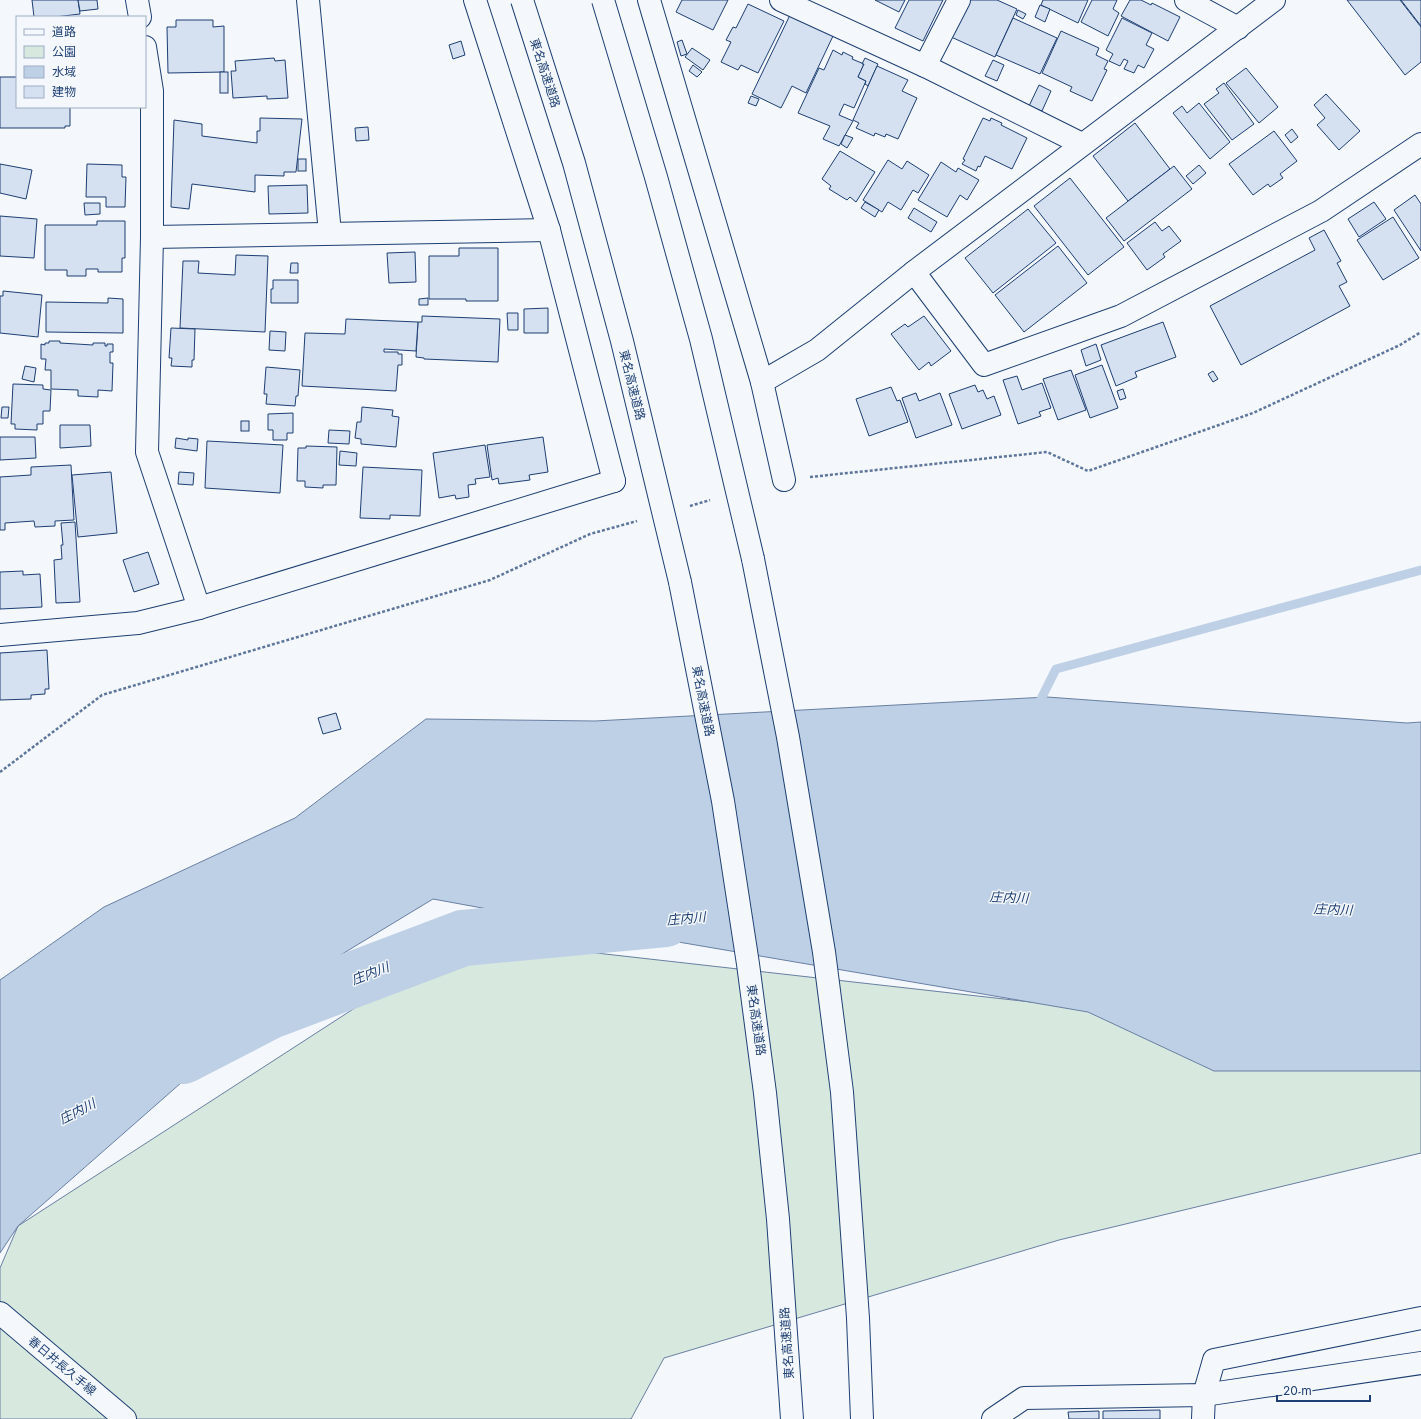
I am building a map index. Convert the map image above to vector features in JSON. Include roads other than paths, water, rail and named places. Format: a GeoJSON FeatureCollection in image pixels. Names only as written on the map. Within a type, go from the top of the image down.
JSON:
{"type":"FeatureCollection","features":[{"type":"Feature","properties":{"kind":"main road"},"geometry":{"type":"LineString","coordinates":[[137,0],[140,16]]}},
{"type":"Feature","properties":{"kind":"main road"},"geometry":{"type":"LineString","coordinates":[[308,0],[330,233]]}},
{"type":"Feature","properties":{"kind":"main road"},"geometry":{"type":"LineString","coordinates":[[0,635],[138,623],[199,608],[614,480],[549,230],[474,0]]}},
{"type":"Feature","properties":{"kind":"main road","name":"東名高速道路"},"geometry":{"type":"LineString","coordinates":[[522,0],[574,163],[612,304],[682,590],[723,801],[749,972],[765,1093],[778,1219],[792,1419]]}},
{"type":"Feature","properties":{"kind":"main road"},"geometry":{"type":"LineString","coordinates":[[603,0],[656,177],[701,339],[753,559],[788,737],[824,952],[842,1092],[858,1318],[862,1419]]}},
{"type":"Feature","properties":{"kind":"main road"},"geometry":{"type":"LineString","coordinates":[[649,0],[762,382],[784,480]]}},
{"type":"Feature","properties":{"kind":"main road"},"geometry":{"type":"LineString","coordinates":[[781,0],[925,66],[1082,144]]}},
{"type":"Feature","properties":{"kind":"main road"},"geometry":{"type":"LineString","coordinates":[[925,66],[959,0]]}},
{"type":"Feature","properties":{"kind":"main road"},"geometry":{"type":"LineString","coordinates":[[1186,0],[1238,28]]}},
{"type":"Feature","properties":{"kind":"main road"},"geometry":{"type":"LineString","coordinates":[[762,382],[817,350],[914,272],[1274,0]]}},
{"type":"Feature","properties":{"kind":"main road"},"geometry":{"type":"LineString","coordinates":[[146,53],[152,91],[152,237],[147,452],[199,608]]}},
{"type":"Feature","properties":{"kind":"main road"},"geometry":{"type":"LineString","coordinates":[[914,272],[984,364],[1121,316],[1321,211],[1421,144]]}},
{"type":"Feature","properties":{"kind":"main road"},"geometry":{"type":"LineString","coordinates":[[152,237],[549,230]]}},
{"type":"Feature","properties":{"kind":"main road","name":"春日井長久手線"},"geometry":{"type":"LineString","coordinates":[[0,1313],[125,1419]]}},
{"type":"Feature","properties":{"kind":"main road"},"geometry":{"type":"LineString","coordinates":[[1203,1419],[1204,1395],[1214,1360],[1421,1318]]}},
{"type":"Feature","properties":{"kind":"main road"},"geometry":{"type":"LineString","coordinates":[[993,1419],[1024,1398],[1204,1395],[1421,1363]]}},
{"type":"Feature","properties":{"kind":"water"},"geometry":{"type":"Polygon","coordinates":[[[1047,697],[1407,723],[1421,722],[1421,1071],[1214,1071],[1088,1012],[433,899],[296,982],[18,1226],[0,1253],[0,980],[104,907],[295,818],[426,719],[595,721],[1047,697]]]}},
{"type":"Feature","properties":{"kind":"waterway"},"geometry":{"type":"LineString","coordinates":[[1037,707],[1056,669],[1421,570]]}},
{"type":"Feature","properties":{"kind":"waterway","name":"庄内川"},"geometry":{"type":"LineString","coordinates":[[183,1056],[270,1011],[463,938],[665,919]]}}]}
